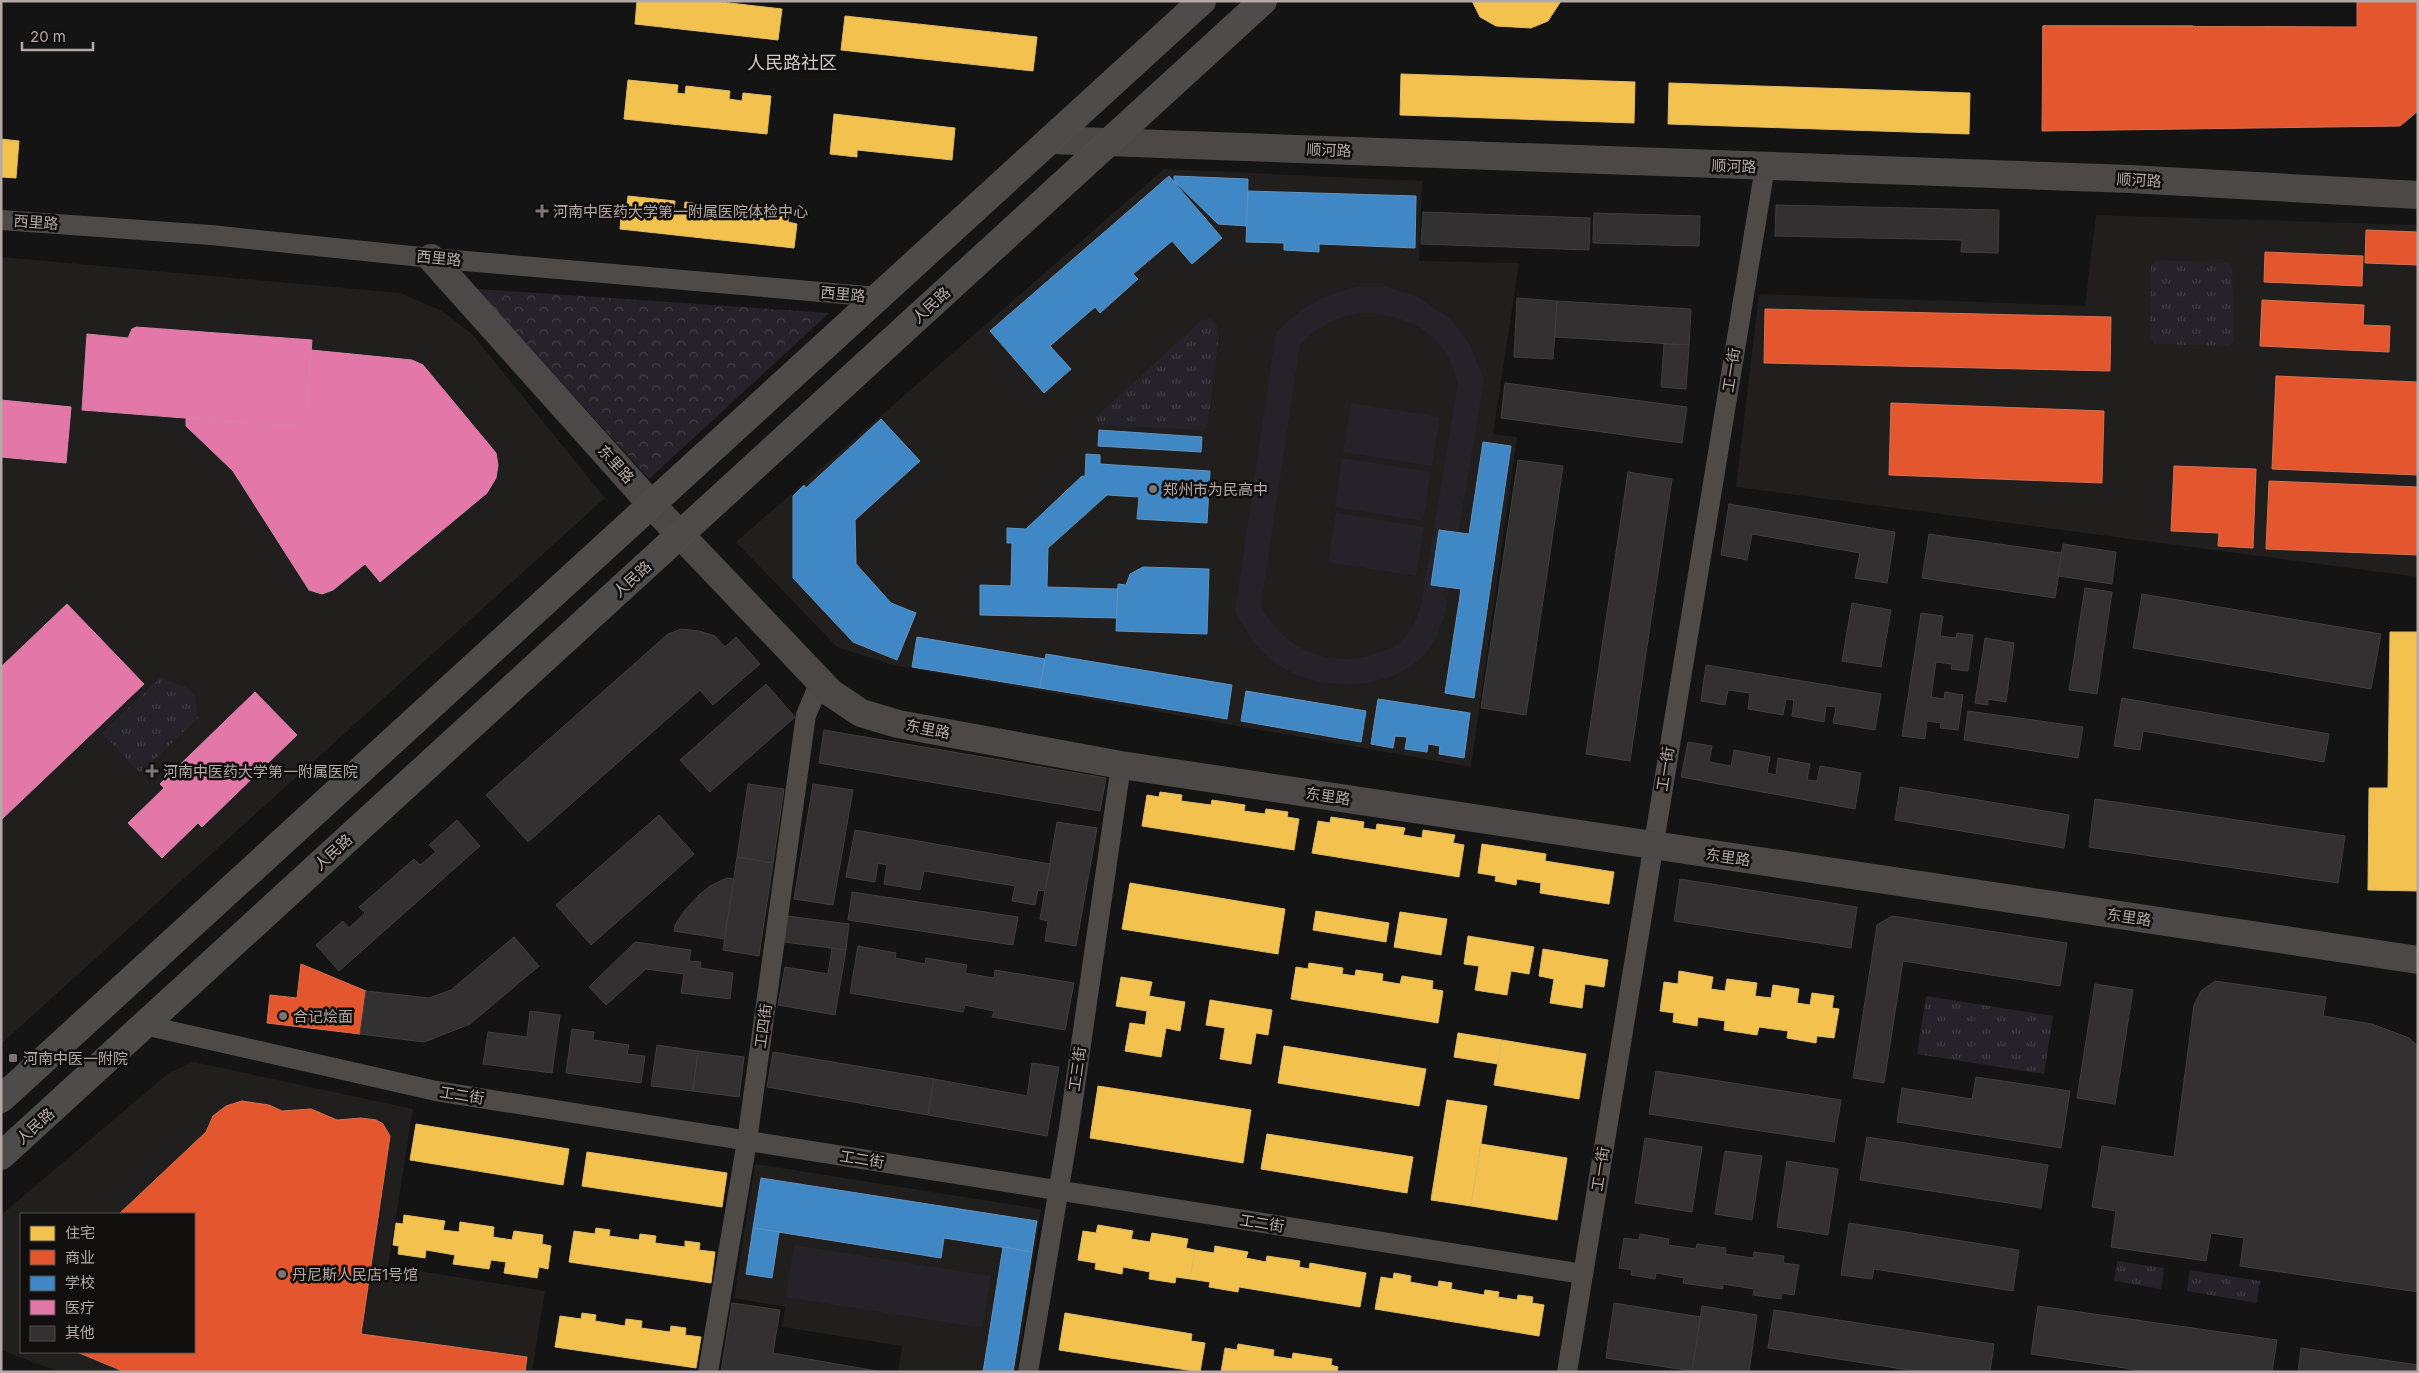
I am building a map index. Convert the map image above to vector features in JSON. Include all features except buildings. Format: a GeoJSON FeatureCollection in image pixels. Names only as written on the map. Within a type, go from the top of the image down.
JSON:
{"type":"FeatureCollection","features":[{"type":"Feature","properties":{"kind":"main road"},"geometry":{"type":"LineString","coordinates":[[1,1099],[1202,1]]}},
{"type":"Feature","properties":{"kind":"main road","name":"人民路"},"geometry":{"type":"LineString","coordinates":[[1,1156],[1263,1]]}},
{"type":"Feature","properties":{"kind":"street","name":"顺河路"},"geometry":{"type":"LineString","coordinates":[[1050,140],[1765,168],[2148,180],[2418,195]]}},
{"type":"Feature","properties":{"kind":"street","name":"工一街"},"geometry":{"type":"LineString","coordinates":[[1567,1372],[1652,845],[1765,168]]}},
{"type":"Feature","properties":{"kind":"street","name":"西里路"},"geometry":{"type":"LineString","coordinates":[[1,220],[211,235],[431,258],[878,297]]}},
{"type":"Feature","properties":{"kind":"street","name":"东里路"},"geometry":{"type":"LineString","coordinates":[[431,258],[651,504],[831,693],[861,713],[888,721],[1121,766],[2418,960]]}},
{"type":"Feature","properties":{"kind":"street","name":"工四街"},"geometry":{"type":"LineString","coordinates":[[708,1372],[747,1141],[806,715],[820,682]]}},
{"type":"Feature","properties":{"kind":"street","name":"工三街"},"geometry":{"type":"LineString","coordinates":[[1028,1372],[1059,1191],[1121,766]]}},
{"type":"Feature","properties":{"kind":"street","name":"工二街"},"geometry":{"type":"LineString","coordinates":[[144,1025],[436,1091],[1583,1274]]}},
{"type":"Feature","properties":{"kind":"shaded area","name":"郑州市为民高中"},"geometry":{"type":"Polygon","coordinates":[[[1164,169],[1422,181],[1419,261],[1519,263],[1493,434],[1517,437],[1471,767],[892,665],[837,647],[736,542],[1164,169]]]}},
{"type":"Feature","properties":{"kind":"shaded area"},"geometry":{"type":"Polygon","coordinates":[[[2096,215],[2418,225],[2418,577],[1736,487],[1759,294],[2085,306],[2096,215]]]}},
{"type":"Feature","properties":{"kind":"shaded area","name":"河南中医药大学第一附属医院"},"geometry":{"type":"Polygon","coordinates":[[[1,257],[400,293],[442,311],[473,335],[605,498],[1,1044],[1,257]]]}},
{"type":"Feature","properties":{"kind":"shaded area"},"geometry":{"type":"Polygon","coordinates":[[[194,1062],[413,1109],[388,1266],[545,1291],[532,1372],[60,1372],[1,1350],[1,1215],[170,1072],[194,1062]]]}},
{"type":"Feature","properties":{"kind":"shaded area"},"geometry":{"type":"Polygon","coordinates":[[[755,1164],[1041,1209],[1016,1372],[898,1372],[902,1346],[782,1327],[785,1307],[734,1298],[755,1164]]]}},
{"type":"Feature","properties":{"kind":"green space"},"geometry":{"type":"Polygon","coordinates":[[[2157,260],[2229,263],[2232,269],[2234,342],[2229,346],[2156,344],[2150,338],[2151,266],[2157,260]]]}},
{"type":"Feature","properties":{"kind":"green space"},"geometry":{"type":"Polygon","coordinates":[[[1356,287],[1386,287],[1416,296],[1452,320],[1470,345],[1484,380],[1445,613],[1437,636],[1423,656],[1408,668],[1391,676],[1373,682],[1334,684],[1296,675],[1272,661],[1254,642],[1235,611],[1276,332],[1295,315],[1313,303],[1332,294],[1356,287]],[[1359,313],[1341,318],[1320,328],[1300,344],[1261,606],[1270,621],[1295,644],[1309,652],[1341,659],[1375,654],[1391,647],[1405,637],[1416,618],[1421,606],[1458,383],[1448,357],[1432,336],[1398,318],[1359,313]]]}},
{"type":"Feature","properties":{"kind":"green space"},"geometry":{"type":"Polygon","coordinates":[[[477,289],[829,313],[649,479],[477,289]]]}},
{"type":"Feature","properties":{"kind":"green space"},"geometry":{"type":"Polygon","coordinates":[[[1210,319],[1216,324],[1219,336],[1207,428],[1202,430],[1099,425],[1096,417],[1202,320],[1210,319]]]}},
{"type":"Feature","properties":{"kind":"green space"},"geometry":{"type":"Polygon","coordinates":[[[1351,403],[1440,417],[1432,466],[1343,452],[1351,403]]]}},
{"type":"Feature","properties":{"kind":"green space"},"geometry":{"type":"Polygon","coordinates":[[[1342,458],[1431,472],[1423,521],[1335,507],[1342,458]]]}},
{"type":"Feature","properties":{"kind":"green space"},"geometry":{"type":"Polygon","coordinates":[[[1336,513],[1424,527],[1416,576],[1328,562],[1336,513]]]}},
{"type":"Feature","properties":{"kind":"green space"},"geometry":{"type":"Polygon","coordinates":[[[160,678],[186,687],[195,695],[198,718],[140,773],[102,733],[160,678]]]}},
{"type":"Feature","properties":{"kind":"green space"},"geometry":{"type":"Polygon","coordinates":[[[1926,996],[2053,1016],[2044,1074],[1917,1054],[1926,996]]]}},
{"type":"Feature","properties":{"kind":"green space"},"geometry":{"type":"Polygon","coordinates":[[[794,1245],[991,1276],[982,1328],[786,1297],[794,1245]]]}},
{"type":"Feature","properties":{"kind":"green space"},"geometry":{"type":"Polygon","coordinates":[[[2117,1261],[2164,1268],[2161,1289],[2114,1281],[2117,1261]]]}},
{"type":"Feature","properties":{"kind":"green space"},"geometry":{"type":"Polygon","coordinates":[[[2190,1270],[2260,1281],[2257,1303],[2187,1291],[2190,1270]]]}},
{"type":"Feature","properties":{"kind":"place","name":"河南中医药大学第一附属医院体检中心"},"geometry":{"type":"Point","coordinates":[542,211]}},
{"type":"Feature","properties":{"kind":"place","name":"郑州市为民高中"},"geometry":{"type":"Point","coordinates":[1153,489]}},
{"type":"Feature","properties":{"kind":"place","name":"河南中医药大学第一附属医院"},"geometry":{"type":"Point","coordinates":[152,771]}},
{"type":"Feature","properties":{"kind":"place","name":"合记烩面"},"geometry":{"type":"Point","coordinates":[283,1016]}},
{"type":"Feature","properties":{"kind":"place","name":"河南中医一附院"},"geometry":{"type":"Point","coordinates":[13,1058]}},
{"type":"Feature","properties":{"kind":"place","name":"丹尼斯人民店1号馆"},"geometry":{"type":"Point","coordinates":[282,1274]}},
{"type":"Feature","properties":{"kind":"district","name":"人民路社区"},"geometry":{"type":"Point","coordinates":[792,62]}}]}
